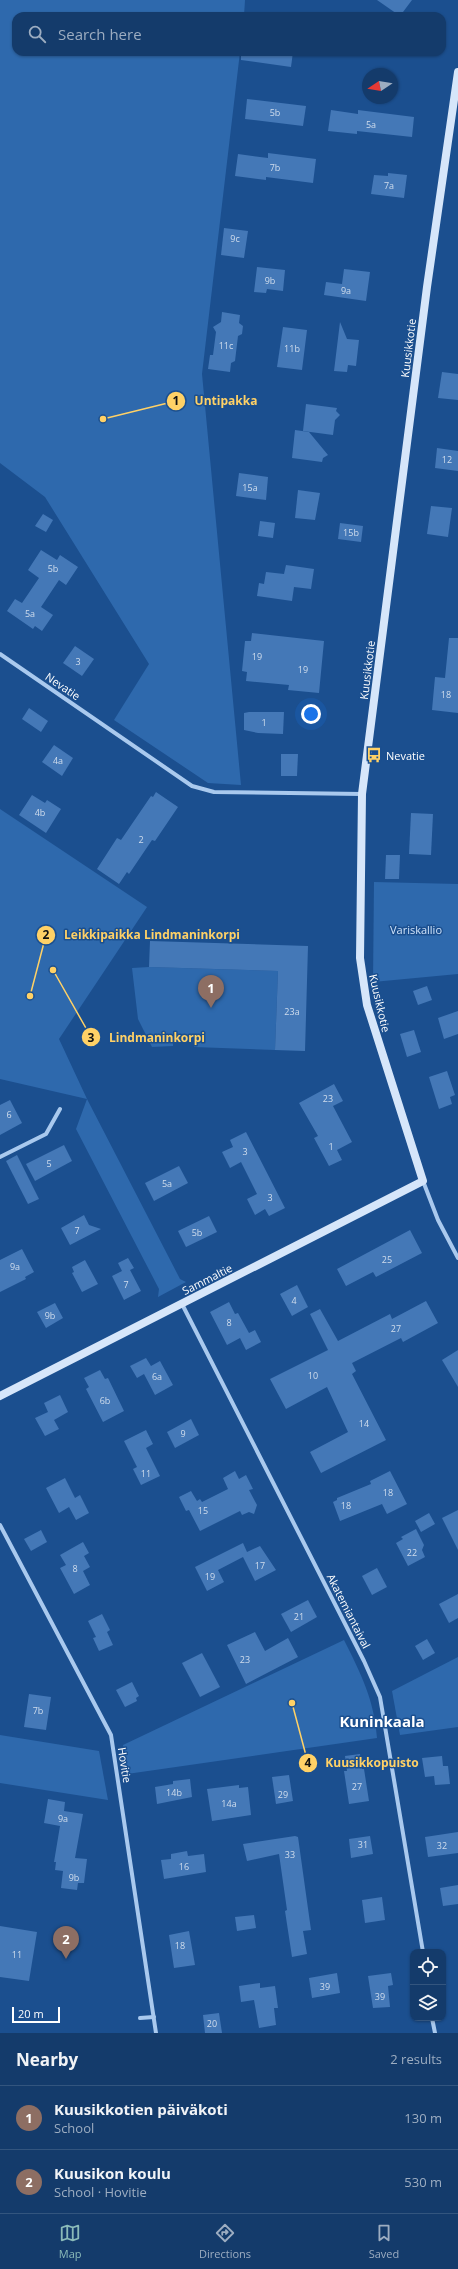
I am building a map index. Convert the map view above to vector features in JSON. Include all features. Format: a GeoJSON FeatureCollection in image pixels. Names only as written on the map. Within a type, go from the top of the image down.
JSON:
{"type":"FeatureCollection","features":[{"type":"Feature","properties":{"kind":"street","name":"Kuusikkotie"},"geometry":{"type":"LineString","coordinates":[[458,72],[427,287],[362,794],[360,922],[362,980],[369,1013],[423,1182],[438,1220],[458,1258]]}},
{"type":"Feature","properties":{"kind":"street","name":"Nevatie"},"geometry":{"type":"LineString","coordinates":[[0,654],[192,786],[214,792],[362,794]]}},
{"type":"Feature","properties":{"kind":"street"},"geometry":{"type":"LineString","coordinates":[[0,1157],[46,1134],[60,1109]]}},
{"type":"Feature","properties":{"kind":"street","name":"Sammaltie"},"geometry":{"type":"LineString","coordinates":[[0,1396],[423,1182]]}},
{"type":"Feature","properties":{"kind":"street","name":"Akatemiantaival"},"geometry":{"type":"LineString","coordinates":[[182,1304],[364,1661],[380,1697],[422,1949]]}},
{"type":"Feature","properties":{"kind":"street","name":"Hovitie"},"geometry":{"type":"LineString","coordinates":[[0,1525],[111,1735],[156,2033]]}},
{"type":"Feature","properties":{"kind":"street"},"geometry":{"type":"LineString","coordinates":[[140,2018],[154,2017]]}},
{"type":"Feature","properties":{"kind":"street"},"geometry":{"type":"LineString","coordinates":[[433,2021],[435,2033]]}},
{"type":"Feature","properties":{"kind":"green space"},"geometry":{"type":"Polygon","coordinates":[[[0,0],[245,0],[244,12],[12,12],[12,56],[240,56],[202,374],[241,785],[208,783],[114,720],[149,664],[45,497],[0,463],[0,0]]]}},
{"type":"Feature","properties":{"kind":"green space"},"geometry":{"type":"Polygon","coordinates":[[[0,809],[147,907],[59,1039],[87,1099],[0,1079],[0,809]]]}},
{"type":"Feature","properties":{"kind":"green space","name":"Variskallio"},"geometry":{"type":"Polygon","coordinates":[[[374,882],[458,884],[458,974],[373,982],[374,882]]]}},
{"type":"Feature","properties":{"kind":"green space"},"geometry":{"type":"Polygon","coordinates":[[[149,967],[278,971],[275,1050],[194,1047],[194,1036],[173,1035],[173,1046],[152,1047],[138,1019],[132,968],[149,967]]]}},
{"type":"Feature","properties":{"kind":"green space"},"geometry":{"type":"Polygon","coordinates":[[[87,1099],[180,1279],[186,1282],[158,1297],[159,1289],[76,1129],[87,1099]]]}},
{"type":"Feature","properties":{"kind":"green space"},"geometry":{"type":"Polygon","coordinates":[[[344,1640],[366,1687],[373,1711],[377,1738],[127,1774],[123,1745],[344,1640]]]}},
{"type":"Feature","properties":{"kind":"green space"},"geometry":{"type":"Polygon","coordinates":[[[458,1657],[458,1727],[400,1735],[392,1691],[458,1657]]]}},
{"type":"Feature","properties":{"kind":"green space"},"geometry":{"type":"Polygon","coordinates":[[[0,1735],[99,1751],[108,1800],[0,1783],[0,1735]]]}},
{"type":"Feature","properties":{"kind":"building"},"geometry":{"type":"Polygon","coordinates":[[[377,0],[412,0],[403,12],[394,12],[377,0]]]}},
{"type":"Feature","properties":{"kind":"building"},"geometry":{"type":"Polygon","coordinates":[[[241,56],[292,56],[291,67],[241,60],[241,56]]]}},
{"type":"Feature","properties":{"kind":"building"},"geometry":{"type":"Polygon","coordinates":[[[247,99],[306,106],[303,126],[245,119],[247,99]]]}},
{"type":"Feature","properties":{"kind":"building"},"geometry":{"type":"Polygon","coordinates":[[[331,110],[358,114],[358,110],[414,117],[412,137],[357,131],[357,134],[328,131],[331,110]]]}},
{"type":"Feature","properties":{"kind":"building"},"geometry":{"type":"Polygon","coordinates":[[[268,153],[316,159],[313,183],[266,177],[266,180],[235,176],[238,154],[268,158],[268,153]]]}},
{"type":"Feature","properties":{"kind":"building"},"geometry":{"type":"Polygon","coordinates":[[[388,173],[407,175],[404,198],[371,194],[374,175],[388,176],[388,173]]]}},
{"type":"Feature","properties":{"kind":"building"},"geometry":{"type":"Polygon","coordinates":[[[224,228],[248,231],[244,258],[221,255],[224,228]]]}},
{"type":"Feature","properties":{"kind":"building"},"geometry":{"type":"Polygon","coordinates":[[[257,267],[285,270],[283,291],[267,289],[266,293],[254,292],[257,267]]]}},
{"type":"Feature","properties":{"kind":"building"},"geometry":{"type":"Polygon","coordinates":[[[344,269],[370,272],[366,301],[324,295],[326,282],[342,284],[344,269]]]}},
{"type":"Feature","properties":{"kind":"building"},"geometry":{"type":"Polygon","coordinates":[[[222,312],[240,315],[239,323],[243,326],[242,334],[238,336],[235,361],[231,363],[230,372],[208,369],[210,355],[213,355],[216,332],[213,327],[221,322],[222,312]]]}},
{"type":"Feature","properties":{"kind":"building"},"geometry":{"type":"Polygon","coordinates":[[[340,322],[347,339],[359,340],[356,366],[348,365],[347,372],[334,371],[340,322]]]}},
{"type":"Feature","properties":{"kind":"building"},"geometry":{"type":"Polygon","coordinates":[[[283,327],[307,330],[302,370],[277,367],[283,327]]]}},
{"type":"Feature","properties":{"kind":"building"},"geometry":{"type":"Polygon","coordinates":[[[442,372],[458,374],[458,400],[438,398],[442,372]]]}},
{"type":"Feature","properties":{"kind":"building"},"geometry":{"type":"Polygon","coordinates":[[[306,404],[337,408],[336,411],[340,415],[335,420],[333,435],[303,431],[306,404]]]}},
{"type":"Feature","properties":{"kind":"building"},"geometry":{"type":"Polygon","coordinates":[[[295,430],[309,432],[328,455],[323,458],[322,462],[292,458],[295,430]]]}},
{"type":"Feature","properties":{"kind":"building"},"geometry":{"type":"Polygon","coordinates":[[[437,448],[458,451],[458,471],[435,468],[437,448]]]}},
{"type":"Feature","properties":{"kind":"building"},"geometry":{"type":"Polygon","coordinates":[[[239,473],[268,477],[266,500],[236,496],[239,473]]]}},
{"type":"Feature","properties":{"kind":"building"},"geometry":{"type":"Polygon","coordinates":[[[298,490],[320,493],[315,520],[295,518],[298,490]]]}},
{"type":"Feature","properties":{"kind":"building"},"geometry":{"type":"Polygon","coordinates":[[[431,506],[452,508],[448,537],[427,534],[431,506]]]}},
{"type":"Feature","properties":{"kind":"building"},"geometry":{"type":"Polygon","coordinates":[[[43,514],[53,520],[46,532],[35,526],[43,514]]]}},
{"type":"Feature","properties":{"kind":"building"},"geometry":{"type":"Polygon","coordinates":[[[260,521],[275,523],[273,538],[258,536],[260,521]]]}},
{"type":"Feature","properties":{"kind":"building"},"geometry":{"type":"Polygon","coordinates":[[[340,523],[363,526],[361,542],[338,539],[340,523]]]}},
{"type":"Feature","properties":{"kind":"building"},"geometry":{"type":"Polygon","coordinates":[[[41,550],[57,560],[60,555],[78,567],[66,585],[59,580],[41,607],[53,615],[42,631],[35,626],[33,629],[7,611],[15,599],[22,603],[39,578],[28,570],[41,550]]]}},
{"type":"Feature","properties":{"kind":"building"},"geometry":{"type":"Polygon","coordinates":[[[286,565],[314,569],[311,589],[294,587],[292,601],[257,596],[259,583],[264,584],[266,572],[284,574],[286,565]]]}},
{"type":"Feature","properties":{"kind":"building"},"geometry":{"type":"Polygon","coordinates":[[[252,633],[324,641],[319,693],[288,690],[289,685],[246,681],[247,672],[242,671],[245,641],[251,641],[252,633]]]}},
{"type":"Feature","properties":{"kind":"building"},"geometry":{"type":"Polygon","coordinates":[[[449,638],[458,638],[458,713],[432,710],[435,677],[445,678],[449,638]]]}},
{"type":"Feature","properties":{"kind":"building"},"geometry":{"type":"Polygon","coordinates":[[[75,646],[94,659],[82,676],[63,663],[75,646]]]}},
{"type":"Feature","properties":{"kind":"building"},"geometry":{"type":"Polygon","coordinates":[[[29,708],[48,721],[41,732],[22,719],[29,708]]]}},
{"type":"Feature","properties":{"kind":"building"},"geometry":{"type":"Polygon","coordinates":[[[284,712],[283,734],[258,733],[244,730],[244,713],[284,712]]]}},
{"type":"Feature","properties":{"kind":"building"},"geometry":{"type":"Polygon","coordinates":[[[54,745],[73,758],[62,776],[42,762],[54,745]]]}},
{"type":"Feature","properties":{"kind":"building"},"geometry":{"type":"Polygon","coordinates":[[[281,754],[298,754],[297,776],[281,776],[281,754]]]}},
{"type":"Feature","properties":{"kind":"building"},"geometry":{"type":"Polygon","coordinates":[[[156,792],[178,807],[155,841],[152,840],[129,874],[127,872],[119,884],[97,869],[117,838],[121,840],[151,796],[153,797],[156,792]]]}},
{"type":"Feature","properties":{"kind":"building"},"geometry":{"type":"Polygon","coordinates":[[[32,795],[45,803],[47,800],[61,809],[46,833],[19,815],[32,795]]]}},
{"type":"Feature","properties":{"kind":"building"},"geometry":{"type":"Polygon","coordinates":[[[411,813],[433,814],[431,855],[409,854],[411,813]]]}},
{"type":"Feature","properties":{"kind":"building"},"geometry":{"type":"Polygon","coordinates":[[[386,855],[400,855],[399,879],[385,879],[386,855]]]}},
{"type":"Feature","properties":{"kind":"building"},"geometry":{"type":"Polygon","coordinates":[[[150,941],[308,946],[305,1051],[275,1050],[278,971],[149,967],[150,941]]]}},
{"type":"Feature","properties":{"kind":"building"},"geometry":{"type":"Polygon","coordinates":[[[427,986],[432,1000],[418,1005],[413,991],[427,986]]]}},
{"type":"Feature","properties":{"kind":"building"},"geometry":{"type":"Polygon","coordinates":[[[458,1011],[458,1034],[444,1039],[438,1018],[458,1011]]]}},
{"type":"Feature","properties":{"kind":"building"},"geometry":{"type":"Polygon","coordinates":[[[414,1030],[421,1052],[407,1057],[400,1034],[414,1030]]]}},
{"type":"Feature","properties":{"kind":"building"},"geometry":{"type":"Polygon","coordinates":[[[447,1071],[455,1095],[450,1097],[452,1104],[439,1109],[429,1077],[447,1071]]]}},
{"type":"Feature","properties":{"kind":"building"},"geometry":{"type":"Polygon","coordinates":[[[334,1084],[343,1101],[333,1106],[352,1142],[337,1150],[342,1160],[329,1166],[314,1138],[318,1136],[299,1103],[334,1084]]]}},
{"type":"Feature","properties":{"kind":"building"},"geometry":{"type":"Polygon","coordinates":[[[10,1100],[22,1123],[0,1135],[0,1105],[10,1100]]]}},
{"type":"Feature","properties":{"kind":"building"},"geometry":{"type":"Polygon","coordinates":[[[246,1132],[285,1208],[269,1216],[265,1209],[255,1215],[247,1199],[257,1194],[241,1162],[230,1168],[222,1152],[233,1147],[230,1140],[246,1132]]]}},
{"type":"Feature","properties":{"kind":"building"},"geometry":{"type":"Polygon","coordinates":[[[64,1145],[72,1161],[35,1181],[26,1164],[64,1145]]]}},
{"type":"Feature","properties":{"kind":"building"},"geometry":{"type":"Polygon","coordinates":[[[17,1155],[39,1199],[28,1204],[6,1161],[17,1155]]]}},
{"type":"Feature","properties":{"kind":"building"},"geometry":{"type":"Polygon","coordinates":[[[179,1166],[188,1183],[154,1201],[145,1183],[179,1166]]]}},
{"type":"Feature","properties":{"kind":"building"},"geometry":{"type":"Polygon","coordinates":[[[84,1215],[89,1225],[101,1229],[70,1245],[61,1228],[84,1215]]]}},
{"type":"Feature","properties":{"kind":"building"},"geometry":{"type":"Polygon","coordinates":[[[209,1216],[217,1232],[186,1247],[178,1231],[209,1216]]]}},
{"type":"Feature","properties":{"kind":"building"},"geometry":{"type":"Polygon","coordinates":[[[410,1230],[422,1253],[376,1277],[373,1272],[346,1286],[337,1269],[410,1230]]]}},
{"type":"Feature","properties":{"kind":"building"},"geometry":{"type":"Polygon","coordinates":[[[22,1249],[34,1272],[25,1277],[26,1279],[0,1292],[0,1260],[22,1249]]]}},
{"type":"Feature","properties":{"kind":"building"},"geometry":{"type":"Polygon","coordinates":[[[128,1258],[134,1268],[130,1270],[141,1291],[124,1300],[112,1276],[122,1271],[118,1263],[128,1258]]]}},
{"type":"Feature","properties":{"kind":"building"},"geometry":{"type":"Polygon","coordinates":[[[85,1260],[98,1284],[82,1292],[72,1273],[74,1272],[72,1267],[85,1260]]]}},
{"type":"Feature","properties":{"kind":"building"},"geometry":{"type":"Polygon","coordinates":[[[297,1285],[308,1307],[292,1316],[280,1294],[297,1285]]]}},
{"type":"Feature","properties":{"kind":"building"},"geometry":{"type":"Polygon","coordinates":[[[426,1301],[438,1323],[403,1342],[401,1338],[352,1363],[356,1371],[352,1374],[386,1440],[321,1473],[310,1452],[348,1432],[327,1387],[286,1409],[270,1379],[328,1350],[310,1314],[320,1309],[338,1341],[390,1314],[392,1319],[426,1301]]]}},
{"type":"Feature","properties":{"kind":"building"},"geometry":{"type":"Polygon","coordinates":[[[229,1302],[235,1314],[238,1313],[249,1333],[255,1330],[261,1342],[246,1350],[240,1338],[227,1345],[210,1312],[229,1302]]]}},
{"type":"Feature","properties":{"kind":"building"},"geometry":{"type":"Polygon","coordinates":[[[55,1303],[63,1318],[46,1328],[37,1312],[55,1303]]]}},
{"type":"Feature","properties":{"kind":"building"},"geometry":{"type":"Polygon","coordinates":[[[458,1350],[458,1387],[442,1360],[458,1350]]]}},
{"type":"Feature","properties":{"kind":"building"},"geometry":{"type":"Polygon","coordinates":[[[146,1358],[151,1366],[160,1361],[173,1385],[155,1395],[144,1374],[137,1378],[130,1366],[146,1358]]]}},
{"type":"Feature","properties":{"kind":"building"},"geometry":{"type":"Polygon","coordinates":[[[100,1370],[105,1379],[108,1378],[124,1411],[103,1422],[86,1389],[89,1387],[84,1378],[100,1370]]]}},
{"type":"Feature","properties":{"kind":"building"},"geometry":{"type":"Polygon","coordinates":[[[60,1395],[68,1412],[54,1420],[59,1429],[45,1436],[35,1418],[48,1412],[44,1403],[60,1395]]]}},
{"type":"Feature","properties":{"kind":"building"},"geometry":{"type":"Polygon","coordinates":[[[191,1419],[199,1435],[175,1448],[167,1432],[191,1419]]]}},
{"type":"Feature","properties":{"kind":"building"},"geometry":{"type":"Polygon","coordinates":[[[146,1430],[153,1444],[146,1448],[160,1476],[141,1485],[133,1469],[137,1467],[124,1441],[146,1430]]]}},
{"type":"Feature","properties":{"kind":"building"},"geometry":{"type":"Polygon","coordinates":[[[235,1471],[239,1479],[246,1475],[253,1489],[249,1490],[257,1505],[254,1514],[249,1512],[242,1515],[240,1511],[200,1531],[189,1510],[186,1511],[179,1497],[191,1491],[197,1501],[200,1499],[202,1502],[228,1489],[223,1478],[235,1471]]]}},
{"type":"Feature","properties":{"kind":"building"},"geometry":{"type":"Polygon","coordinates":[[[390,1471],[407,1504],[387,1514],[382,1504],[340,1521],[333,1502],[337,1500],[337,1498],[371,1484],[370,1481],[390,1471]]]}},
{"type":"Feature","properties":{"kind":"building"},"geometry":{"type":"Polygon","coordinates":[[[65,1478],[75,1498],[80,1495],[89,1513],[76,1520],[69,1507],[59,1513],[46,1488],[65,1478]]]}},
{"type":"Feature","properties":{"kind":"building"},"geometry":{"type":"Polygon","coordinates":[[[458,1510],[458,1550],[442,1518],[458,1510]]]}},
{"type":"Feature","properties":{"kind":"building"},"geometry":{"type":"Polygon","coordinates":[[[429,1513],[435,1524],[421,1532],[415,1521],[429,1513]]]}},
{"type":"Feature","properties":{"kind":"building"},"geometry":{"type":"Polygon","coordinates":[[[416,1529],[424,1545],[422,1550],[425,1557],[408,1566],[396,1543],[403,1539],[401,1537],[416,1529]]]}},
{"type":"Feature","properties":{"kind":"building"},"geometry":{"type":"Polygon","coordinates":[[[41,1530],[47,1542],[31,1551],[24,1539],[41,1530]]]}},
{"type":"Feature","properties":{"kind":"building"},"geometry":{"type":"Polygon","coordinates":[[[83,1542],[89,1553],[84,1556],[90,1567],[83,1571],[90,1585],[74,1594],[60,1568],[66,1565],[60,1555],[83,1542]]]}},
{"type":"Feature","properties":{"kind":"building"},"geometry":{"type":"Polygon","coordinates":[[[243,1543],[247,1552],[260,1546],[276,1570],[255,1581],[243,1557],[218,1570],[224,1582],[207,1591],[195,1567],[243,1543]]]}},
{"type":"Feature","properties":{"kind":"building"},"geometry":{"type":"Polygon","coordinates":[[[377,1568],[387,1587],[372,1595],[362,1576],[377,1568]]]}},
{"type":"Feature","properties":{"kind":"building"},"geometry":{"type":"Polygon","coordinates":[[[458,1594],[458,1618],[449,1623],[439,1604],[458,1594]]]}},
{"type":"Feature","properties":{"kind":"building"},"geometry":{"type":"Polygon","coordinates":[[[308,1600],[317,1617],[291,1632],[281,1614],[308,1600]]]}},
{"type":"Feature","properties":{"kind":"building"},"geometry":{"type":"Polygon","coordinates":[[[102,1614],[110,1630],[107,1632],[113,1645],[99,1651],[93,1638],[96,1637],[88,1621],[102,1614]]]}},
{"type":"Feature","properties":{"kind":"building"},"geometry":{"type":"Polygon","coordinates":[[[255,1632],[265,1651],[288,1638],[298,1657],[246,1684],[227,1645],[255,1632]]]}},
{"type":"Feature","properties":{"kind":"building"},"geometry":{"type":"Polygon","coordinates":[[[427,1639],[435,1653],[423,1660],[415,1646],[427,1639]]]}},
{"type":"Feature","properties":{"kind":"building"},"geometry":{"type":"Polygon","coordinates":[[[202,1653],[220,1687],[200,1697],[182,1663],[202,1653]]]}},
{"type":"Feature","properties":{"kind":"building"},"geometry":{"type":"Polygon","coordinates":[[[132,1682],[139,1696],[136,1698],[137,1701],[125,1707],[116,1690],[132,1682]]]}},
{"type":"Feature","properties":{"kind":"building"},"geometry":{"type":"Polygon","coordinates":[[[29,1694],[51,1697],[46,1730],[24,1727],[29,1694]]]}},
{"type":"Feature","properties":{"kind":"building"},"geometry":{"type":"Polygon","coordinates":[[[360,1754],[369,1801],[349,1804],[344,1771],[347,1771],[345,1756],[360,1754]]]}},
{"type":"Feature","properties":{"kind":"building"},"geometry":{"type":"Polygon","coordinates":[[[442,1756],[443,1766],[448,1766],[450,1784],[435,1785],[434,1776],[425,1777],[422,1758],[442,1756]]]}},
{"type":"Feature","properties":{"kind":"building"},"geometry":{"type":"Polygon","coordinates":[[[289,1775],[293,1801],[276,1804],[272,1777],[289,1775]]]}},
{"type":"Feature","properties":{"kind":"building"},"geometry":{"type":"Polygon","coordinates":[[[190,1779],[192,1797],[157,1804],[155,1787],[173,1784],[173,1781],[190,1779]]]}},
{"type":"Feature","properties":{"kind":"building"},"geometry":{"type":"Polygon","coordinates":[[[239,1785],[239,1788],[248,1787],[251,1815],[212,1821],[207,1789],[239,1785]]]}},
{"type":"Feature","properties":{"kind":"building"},"geometry":{"type":"Polygon","coordinates":[[[48,1799],[65,1802],[64,1811],[83,1814],[75,1858],[87,1859],[84,1883],[78,1883],[77,1890],[61,1888],[63,1871],[55,1870],[56,1862],[54,1862],[60,1826],[44,1823],[48,1799]]]}},
{"type":"Feature","properties":{"kind":"building"},"geometry":{"type":"Polygon","coordinates":[[[458,1832],[458,1853],[428,1857],[425,1837],[458,1832]]]}},
{"type":"Feature","properties":{"kind":"building"},"geometry":{"type":"Polygon","coordinates":[[[295,1836],[298,1837],[311,1930],[303,1931],[307,1954],[292,1957],[279,1854],[247,1861],[243,1844],[295,1836]]]}},
{"type":"Feature","properties":{"kind":"building"},"geometry":{"type":"Polygon","coordinates":[[[370,1836],[373,1854],[351,1858],[349,1839],[370,1836]]]}},
{"type":"Feature","properties":{"kind":"building"},"geometry":{"type":"Polygon","coordinates":[[[187,1851],[188,1856],[204,1854],[206,1872],[164,1879],[161,1860],[171,1859],[171,1854],[187,1851]]]}},
{"type":"Feature","properties":{"kind":"building"},"geometry":{"type":"Polygon","coordinates":[[[458,1885],[458,1904],[443,1906],[440,1888],[458,1885]]]}},
{"type":"Feature","properties":{"kind":"building"},"geometry":{"type":"Polygon","coordinates":[[[382,1897],[385,1920],[365,1923],[362,1900],[382,1897]]]}},
{"type":"Feature","properties":{"kind":"building"},"geometry":{"type":"Polygon","coordinates":[[[254,1915],[256,1928],[237,1931],[235,1917],[254,1915]]]}},
{"type":"Feature","properties":{"kind":"building"},"geometry":{"type":"Polygon","coordinates":[[[0,1926],[37,1932],[29,1981],[0,1977],[0,1926]]]}},
{"type":"Feature","properties":{"kind":"building"},"geometry":{"type":"Polygon","coordinates":[[[189,1931],[195,1965],[174,1968],[169,1935],[189,1931]]]}},
{"type":"Feature","properties":{"kind":"building"},"geometry":{"type":"Polygon","coordinates":[[[337,1973],[340,1993],[312,1998],[309,1978],[337,1973]]]}},
{"type":"Feature","properties":{"kind":"building"},"geometry":{"type":"Polygon","coordinates":[[[391,1973],[393,1985],[388,1986],[390,2007],[373,2008],[368,1976],[391,1973]]]}},
{"type":"Feature","properties":{"kind":"building"},"geometry":{"type":"Polygon","coordinates":[[[260,1983],[260,1988],[275,1986],[278,2008],[274,2008],[276,2025],[259,2028],[254,2000],[241,2002],[239,1986],[260,1983]]]}},
{"type":"Feature","properties":{"kind":"building"},"geometry":{"type":"Polygon","coordinates":[[[219,2013],[222,2033],[205,2033],[203,2015],[219,2013]]]}},
{"type":"Feature","properties":{"kind":"place","name":"Untipakka"},"geometry":{"type":"Point","coordinates":[103,419]}},
{"type":"Feature","properties":{"kind":"place","name":"Nevatie"},"geometry":{"type":"Point","coordinates":[374,755]}},
{"type":"Feature","properties":{"kind":"place","name":"Lindmaninkorpi"},"geometry":{"type":"Point","coordinates":[53,970]}},
{"type":"Feature","properties":{"kind":"place","name":"Leikkipaikka Lindmaninkorpi"},"geometry":{"type":"Point","coordinates":[30,996]}},
{"type":"Feature","properties":{"kind":"place","name":"Kuusikkotien päiväkoti"},"geometry":{"type":"Point","coordinates":[211,1008]}},
{"type":"Feature","properties":{"kind":"place","name":"Kuusikkopuisto"},"geometry":{"type":"Point","coordinates":[292,1703]}},
{"type":"Feature","properties":{"kind":"place","name":"Kuusikon koulu"},"geometry":{"type":"Point","coordinates":[66,1959]}},
{"type":"Feature","properties":{"kind":"district","name":"Kuninkaala"},"geometry":{"type":"Point","coordinates":[382,1721]}}]}
